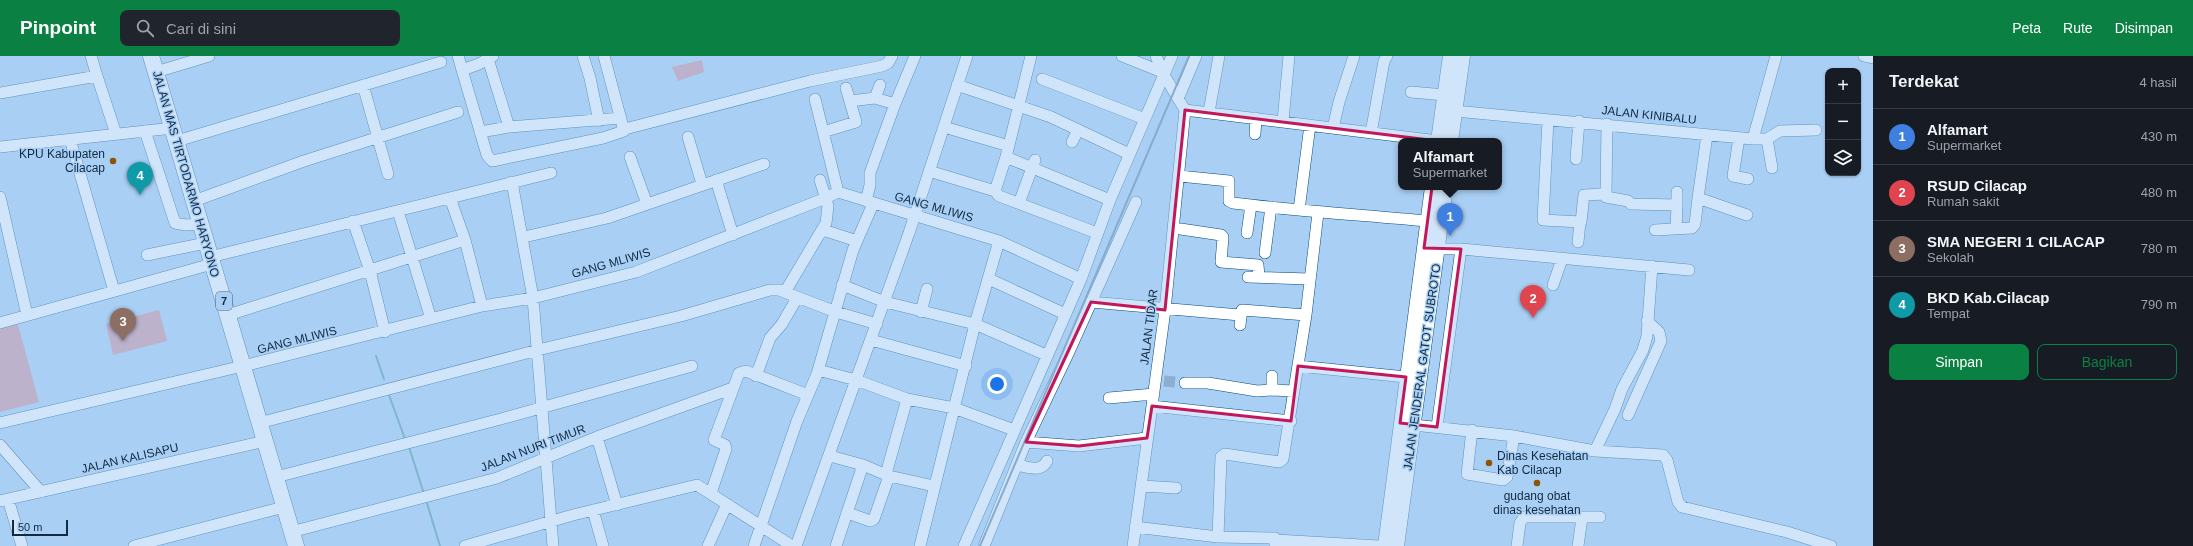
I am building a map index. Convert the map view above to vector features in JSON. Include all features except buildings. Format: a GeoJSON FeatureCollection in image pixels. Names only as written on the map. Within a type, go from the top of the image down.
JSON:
{"type":"FeatureCollection","features":[{"type":"Feature","properties":{"kind":"highway","name":"JALAN MAS TIRTODARMO HARYONO"},"geometry":{"type":"LineString","coordinates":[[151,56],[260,422],[293,539]]}},
{"type":"Feature","properties":{"kind":"main road"},"geometry":{"type":"LineString","coordinates":[[1438,138],[1450,56]]}},
{"type":"Feature","properties":{"kind":"main road"},"geometry":{"type":"LineString","coordinates":[[1451,138],[1463,56]]}},
{"type":"Feature","properties":{"kind":"main road","name":"JALAN JENDERAL GATOT SUBROTO"},"geometry":{"type":"LineString","coordinates":[[1397,546],[1407,424],[1406,377],[1424,248],[1426,221],[1431,190]]}},
{"type":"Feature","properties":{"kind":"main road","name":"JALAN JENDERAL GATOT SUBROTO"},"geometry":{"type":"LineString","coordinates":[[1385,546],[1438,250],[1446,190]]}},
{"type":"Feature","properties":{"kind":"street"},"geometry":{"type":"LineString","coordinates":[[91,56],[116,134]]}},
{"type":"Feature","properties":{"kind":"street"},"geometry":{"type":"LineString","coordinates":[[156,72],[209,56]]}},
{"type":"Feature","properties":{"kind":"street"},"geometry":{"type":"LineString","coordinates":[[458,56],[487,155],[492,161],[603,138],[622,132],[624,129],[796,84],[882,66],[888,63],[892,56]]}},
{"type":"Feature","properties":{"kind":"street"},"geometry":{"type":"LineString","coordinates":[[583,56],[590,78],[599,121]]}},
{"type":"Feature","properties":{"kind":"street"},"geometry":{"type":"LineString","coordinates":[[604,56],[624,129]]}},
{"type":"Feature","properties":{"kind":"street"},"geometry":{"type":"LineString","coordinates":[[754,546],[797,421],[818,370],[836,312],[842,286],[869,202],[870,173],[895,104],[916,56]]}},
{"type":"Feature","properties":{"kind":"street"},"geometry":{"type":"LineString","coordinates":[[995,191],[1009,146],[1031,56]]}},
{"type":"Feature","properties":{"kind":"street"},"geometry":{"type":"LineString","coordinates":[[1122,56],[1163,73]]}},
{"type":"Feature","properties":{"kind":"street"},"geometry":{"type":"LineString","coordinates":[[1156,56],[1163,73],[1185,110],[1413,138]]}},
{"type":"Feature","properties":{"kind":"street"},"geometry":{"type":"LineString","coordinates":[[964,546],[1046,354],[1081,279],[1110,200],[1163,73],[1172,56]]}},
{"type":"Feature","properties":{"kind":"street"},"geometry":{"type":"LineString","coordinates":[[1178,99],[1196,56]]}},
{"type":"Feature","properties":{"kind":"street"},"geometry":{"type":"LineString","coordinates":[[1209,112],[1219,56]]}},
{"type":"Feature","properties":{"kind":"street"},"geometry":{"type":"LineString","coordinates":[[1283,121],[1289,56]]}},
{"type":"Feature","properties":{"kind":"street"},"geometry":{"type":"LineString","coordinates":[[1333,128],[1339,102],[1354,56]]}},
{"type":"Feature","properties":{"kind":"street"},"geometry":{"type":"LineString","coordinates":[[1371,133],[1384,61],[1387,56]]}},
{"type":"Feature","properties":{"kind":"street"},"geometry":{"type":"LineString","coordinates":[[1753,139],[1776,56]]}},
{"type":"Feature","properties":{"kind":"street"},"geometry":{"type":"LineString","coordinates":[[1864,56],[1873,58]]}},
{"type":"Feature","properties":{"kind":"street"},"geometry":{"type":"LineString","coordinates":[[462,70],[491,57],[509,127]]}},
{"type":"Feature","properties":{"kind":"street"},"geometry":{"type":"LineString","coordinates":[[796,546],[885,302],[944,126],[965,57]]}},
{"type":"Feature","properties":{"kind":"street"},"geometry":{"type":"LineString","coordinates":[[0,147],[144,131],[175,135],[363,85],[441,62]]}},
{"type":"Feature","properties":{"kind":"street"},"geometry":{"type":"LineString","coordinates":[[0,93],[97,76]]}},
{"type":"Feature","properties":{"kind":"street"},"geometry":{"type":"LineString","coordinates":[[1042,79],[1145,119]]}},
{"type":"Feature","properties":{"kind":"street"},"geometry":{"type":"LineString","coordinates":[[363,85],[388,174]]}},
{"type":"Feature","properties":{"kind":"street"},"geometry":{"type":"LineString","coordinates":[[875,98],[880,85]]}},
{"type":"Feature","properties":{"kind":"street"},"geometry":{"type":"LineString","coordinates":[[957,85],[1018,105],[1078,130],[1129,154]]}},
{"type":"Feature","properties":{"kind":"street"},"geometry":{"type":"LineString","coordinates":[[823,132],[856,122],[846,88]]}},
{"type":"Feature","properties":{"kind":"street"},"geometry":{"type":"LineString","coordinates":[[1411,92],[1445,95]]}},
{"type":"Feature","properties":{"kind":"street"},"geometry":{"type":"LineString","coordinates":[[850,101],[875,98],[895,104]]}},
{"type":"Feature","properties":{"kind":"street"},"geometry":{"type":"LineString","coordinates":[[815,99],[838,192]]}},
{"type":"Feature","properties":{"kind":"street","name":"JALAN TIDAR"},"geometry":{"type":"LineString","coordinates":[[1132,546],[1154,394],[1160,381],[1165,310],[1185,110]]}},
{"type":"Feature","properties":{"kind":"street","name":"JALAN KINIBALU"},"geometry":{"type":"LineString","coordinates":[[1455,111],[1548,120],[1579,121],[1739,138],[1767,139]]}},
{"type":"Feature","properties":{"kind":"street"},"geometry":{"type":"LineString","coordinates":[[194,201],[304,161],[458,112]]}},
{"type":"Feature","properties":{"kind":"street"},"geometry":{"type":"LineString","coordinates":[[480,132],[509,127],[599,121],[621,118]]}},
{"type":"Feature","properties":{"kind":"street"},"geometry":{"type":"LineString","coordinates":[[1255,134],[1256,118]]}},
{"type":"Feature","properties":{"kind":"street"},"geometry":{"type":"LineString","coordinates":[[1548,120],[1542,220],[1580,222]]}},
{"type":"Feature","properties":{"kind":"street"},"geometry":{"type":"LineString","coordinates":[[1576,159],[1579,121]]}},
{"type":"Feature","properties":{"kind":"street"},"geometry":{"type":"LineString","coordinates":[[1606,198],[1607,124]]}},
{"type":"Feature","properties":{"kind":"street"},"geometry":{"type":"LineString","coordinates":[[1299,210],[1310,125]]}},
{"type":"Feature","properties":{"kind":"street"},"geometry":{"type":"LineString","coordinates":[[944,126],[1009,146]]}},
{"type":"Feature","properties":{"kind":"street"},"geometry":{"type":"LineString","coordinates":[[1072,142],[1078,130]]}},
{"type":"Feature","properties":{"kind":"street"},"geometry":{"type":"LineString","coordinates":[[1772,168],[1767,139],[1780,131],[1816,130]]}},
{"type":"Feature","properties":{"kind":"street"},"geometry":{"type":"LineString","coordinates":[[144,131],[175,223],[201,224]]}},
{"type":"Feature","properties":{"kind":"street"},"geometry":{"type":"LineString","coordinates":[[1655,230],[1691,229],[1695,224],[1707,135]]}},
{"type":"Feature","properties":{"kind":"street"},"geometry":{"type":"LineString","coordinates":[[688,137],[702,184]]}},
{"type":"Feature","properties":{"kind":"street"},"geometry":{"type":"LineString","coordinates":[[1739,138],[1733,176],[1748,179]]}},
{"type":"Feature","properties":{"kind":"street"},"geometry":{"type":"LineString","coordinates":[[70,139],[114,290]]}},
{"type":"Feature","properties":{"kind":"street"},"geometry":{"type":"LineString","coordinates":[[630,157],[647,204]]}},
{"type":"Feature","properties":{"kind":"street"},"geometry":{"type":"LineString","coordinates":[[1006,157],[1034,163],[1110,200]]}},
{"type":"Feature","properties":{"kind":"street"},"geometry":{"type":"LineString","coordinates":[[1019,203],[1034,163]]}},
{"type":"Feature","properties":{"kind":"street"},"geometry":{"type":"LineString","coordinates":[[524,237],[607,218],[702,184],[764,164]]}},
{"type":"Feature","properties":{"kind":"street"},"geometry":{"type":"LineString","coordinates":[[929,170],[995,191],[999,196],[1097,233]]}},
{"type":"Feature","properties":{"kind":"street"},"geometry":{"type":"LineString","coordinates":[[0,323],[114,290],[210,255],[552,173]]}},
{"type":"Feature","properties":{"kind":"street"},"geometry":{"type":"LineString","coordinates":[[1179,176],[1229,181],[1229,202],[1251,206],[1318,213],[1339,212],[1426,221]]}},
{"type":"Feature","properties":{"kind":"street"},"geometry":{"type":"LineString","coordinates":[[716,180],[733,235]]}},
{"type":"Feature","properties":{"kind":"street"},"geometry":{"type":"LineString","coordinates":[[785,292],[823,230],[828,214],[826,198],[820,180]]}},
{"type":"Feature","properties":{"kind":"street"},"geometry":{"type":"LineString","coordinates":[[512,182],[524,237],[533,298],[553,546]]}},
{"type":"Feature","properties":{"kind":"street","name":"GANG MLIWIS"},"geometry":{"type":"LineString","coordinates":[[0,423],[385,332],[482,306],[533,298],[636,272],[733,235],[838,192],[915,214],[999,241],[1081,279]]}},
{"type":"Feature","properties":{"kind":"street"},"geometry":{"type":"LineString","coordinates":[[1676,229],[1677,192]]}},
{"type":"Feature","properties":{"kind":"street"},"geometry":{"type":"LineString","coordinates":[[1578,242],[1584,195],[1628,201],[1630,204],[1677,205]]}},
{"type":"Feature","properties":{"kind":"street"},"geometry":{"type":"LineString","coordinates":[[0,197],[27,314]]}},
{"type":"Feature","properties":{"kind":"street"},"geometry":{"type":"LineString","coordinates":[[450,198],[465,240],[482,306]]}},
{"type":"Feature","properties":{"kind":"street"},"geometry":{"type":"LineString","coordinates":[[1698,198],[1726,201],[1747,215]]}},
{"type":"Feature","properties":{"kind":"street"},"geometry":{"type":"LineString","coordinates":[[984,546],[1026,442],[1092,302],[1136,202]]}},
{"type":"Feature","properties":{"kind":"street"},"geometry":{"type":"LineString","coordinates":[[1247,233],[1251,206]]}},
{"type":"Feature","properties":{"kind":"street"},"geometry":{"type":"LineString","coordinates":[[1265,253],[1271,207]]}},
{"type":"Feature","properties":{"kind":"street"},"geometry":{"type":"LineString","coordinates":[[398,211],[431,319]]}},
{"type":"Feature","properties":{"kind":"street"},"geometry":{"type":"LineString","coordinates":[[1218,537],[1222,457],[1225,454],[1275,462],[1282,461],[1291,421],[1306,315],[1318,213]]}},
{"type":"Feature","properties":{"kind":"street"},"geometry":{"type":"LineString","coordinates":[[353,221],[370,271],[385,332]]}},
{"type":"Feature","properties":{"kind":"street"},"geometry":{"type":"LineString","coordinates":[[1174,228],[1221,235],[1223,237],[1221,262],[1258,265],[1259,276]]}},
{"type":"Feature","properties":{"kind":"street"},"geometry":{"type":"LineString","coordinates":[[823,230],[857,241]]}},
{"type":"Feature","properties":{"kind":"street"},"geometry":{"type":"LineString","coordinates":[[228,315],[465,240]]}},
{"type":"Feature","properties":{"kind":"street"},"geometry":{"type":"LineString","coordinates":[[920,546],[934,486],[966,366],[975,324],[999,241]]}},
{"type":"Feature","properties":{"kind":"street"},"geometry":{"type":"LineString","coordinates":[[1424,248],[1438,250],[1460,249],[1689,270]]}},
{"type":"Feature","properties":{"kind":"street"},"geometry":{"type":"LineString","coordinates":[[1437,427],[1460,249]]}},
{"type":"Feature","properties":{"kind":"street"},"geometry":{"type":"LineString","coordinates":[[147,255],[210,255]]}},
{"type":"Feature","properties":{"kind":"street"},"geometry":{"type":"LineString","coordinates":[[1553,285],[1562,259]]}},
{"type":"Feature","properties":{"kind":"street"},"geometry":{"type":"LineString","coordinates":[[1595,451],[1622,389],[1643,350],[1647,336],[1652,266]]}},
{"type":"Feature","properties":{"kind":"street"},"geometry":{"type":"LineString","coordinates":[[1248,277],[1259,276],[1309,280]]}},
{"type":"Feature","properties":{"kind":"street"},"geometry":{"type":"LineString","coordinates":[[989,279],[1065,314]]}},
{"type":"Feature","properties":{"kind":"street"},"geometry":{"type":"LineString","coordinates":[[842,286],[885,302],[975,324],[1046,354]]}},
{"type":"Feature","properties":{"kind":"street"},"geometry":{"type":"LineString","coordinates":[[921,312],[927,289]]}},
{"type":"Feature","properties":{"kind":"street"},"geometry":{"type":"LineString","coordinates":[[260,422],[538,350],[681,316],[770,290],[785,292],[797,298],[836,312],[877,324]]}},
{"type":"Feature","properties":{"kind":"street"},"geometry":{"type":"LineString","coordinates":[[756,376],[770,338],[782,324],[797,298]]}},
{"type":"Feature","properties":{"kind":"street"},"geometry":{"type":"LineString","coordinates":[[1092,302],[1240,320],[1243,310],[1306,315]]}},
{"type":"Feature","properties":{"kind":"street"},"geometry":{"type":"LineString","coordinates":[[1628,415],[1655,353],[1660,337],[1659,332],[1647,321]]}},
{"type":"Feature","properties":{"kind":"street"},"geometry":{"type":"LineString","coordinates":[[871,340],[966,366]]}},
{"type":"Feature","properties":{"kind":"street"},"geometry":{"type":"LineString","coordinates":[[1643,350],[1655,353]]}},
{"type":"Feature","properties":{"kind":"street"},"geometry":{"type":"LineString","coordinates":[[276,477],[692,366]]}},
{"type":"Feature","properties":{"kind":"street"},"geometry":{"type":"LineString","coordinates":[[1298,366],[1406,377]]}},
{"type":"Feature","properties":{"kind":"street"},"geometry":{"type":"LineString","coordinates":[[818,370],[856,380],[907,399],[954,408],[1014,430]]}},
{"type":"Feature","properties":{"kind":"street"},"geometry":{"type":"LineString","coordinates":[[711,493],[726,447],[714,440],[737,376],[743,371],[808,395]]}},
{"type":"Feature","properties":{"kind":"street"},"geometry":{"type":"LineString","coordinates":[[1272,376],[1272,390]]}},
{"type":"Feature","properties":{"kind":"street"},"geometry":{"type":"LineString","coordinates":[[1185,383],[1294,392]]}},
{"type":"Feature","properties":{"kind":"street","name":"JALAN NURI TIMUR"},"geometry":{"type":"LineString","coordinates":[[293,539],[417,498],[497,478],[597,437],[733,388]]}},
{"type":"Feature","properties":{"kind":"street"},"geometry":{"type":"LineString","coordinates":[[1109,398],[1154,394]]}},
{"type":"Feature","properties":{"kind":"street"},"geometry":{"type":"LineString","coordinates":[[848,513],[872,520],[887,475],[907,399]]}},
{"type":"Feature","properties":{"kind":"street"},"geometry":{"type":"LineString","coordinates":[[1152,406],[1291,421]]}},
{"type":"Feature","properties":{"kind":"street"},"geometry":{"type":"LineString","coordinates":[[1407,424],[1472,430],[1514,436],[1595,451],[1663,455],[1667,460],[1678,502],[1682,507],[1787,532],[1811,543],[1832,546]]}},
{"type":"Feature","properties":{"kind":"street"},"geometry":{"type":"LineString","coordinates":[[1472,430],[1467,474],[1503,480],[1507,477],[1514,436]]}},
{"type":"Feature","properties":{"kind":"street"},"geometry":{"type":"LineString","coordinates":[[597,437],[617,505]]}},
{"type":"Feature","properties":{"kind":"street"},"geometry":{"type":"LineString","coordinates":[[1026,442],[1078,446],[1147,438]]}},
{"type":"Feature","properties":{"kind":"street","name":"JALAN KALISAPU"},"geometry":{"type":"LineString","coordinates":[[4,500],[265,441]]}},
{"type":"Feature","properties":{"kind":"street"},"geometry":{"type":"LineString","coordinates":[[0,445],[41,492]]}},
{"type":"Feature","properties":{"kind":"street"},"geometry":{"type":"LineString","coordinates":[[830,456],[864,465],[887,475],[934,486]]}},
{"type":"Feature","properties":{"kind":"street"},"geometry":{"type":"LineString","coordinates":[[1017,465],[1035,468],[1044,466],[1047,461]]}},
{"type":"Feature","properties":{"kind":"street"},"geometry":{"type":"LineString","coordinates":[[836,546],[864,465]]}},
{"type":"Feature","properties":{"kind":"street"},"geometry":{"type":"LineString","coordinates":[[465,546],[551,521],[697,485],[792,546]]}},
{"type":"Feature","properties":{"kind":"street"},"geometry":{"type":"LineString","coordinates":[[1141,486],[1176,488]]}},
{"type":"Feature","properties":{"kind":"street"},"geometry":{"type":"LineString","coordinates":[[4,500],[22,546]]}},
{"type":"Feature","properties":{"kind":"street"},"geometry":{"type":"LineString","coordinates":[[708,546],[727,504]]}},
{"type":"Feature","properties":{"kind":"street"},"geometry":{"type":"LineString","coordinates":[[134,546],[284,507]]}},
{"type":"Feature","properties":{"kind":"street"},"geometry":{"type":"LineString","coordinates":[[593,510],[602,546]]}},
{"type":"Feature","properties":{"kind":"street"},"geometry":{"type":"LineString","coordinates":[[1517,546],[1520,523],[1524,517],[1600,517]]}},
{"type":"Feature","properties":{"kind":"street"},"geometry":{"type":"LineString","coordinates":[[1578,546],[1582,518]]}},
{"type":"Feature","properties":{"kind":"street"},"geometry":{"type":"LineString","coordinates":[[1135,527],[1218,537],[1275,538],[1276,543],[1379,546]]}},
{"type":"Feature","properties":{"kind":"highlighted area"},"geometry":{"type":"Polygon","coordinates":[[[1185,110],[1438,141],[1424,248],[1461,249],[1437,427],[1400,423],[1406,377],[1298,366],[1291,421],[1152,406],[1147,438],[1079,446],[1026,442],[1091,302],[1165,310],[1185,110]]]}},
{"type":"Feature","properties":{"kind":"shaded area"},"geometry":{"type":"Polygon","coordinates":[[[702,60],[704,72],[678,81],[672,67],[702,60]]]}},
{"type":"Feature","properties":{"kind":"shaded area"},"geometry":{"type":"Polygon","coordinates":[[[159,310],[167,341],[113,355],[106,324],[159,310]]]}},
{"type":"Feature","properties":{"kind":"shaded area"},"geometry":{"type":"Polygon","coordinates":[[[17,321],[39,402],[0,412],[0,326],[17,321]]]}},
{"type":"Feature","properties":{"kind":"waterway"},"geometry":{"type":"LineString","coordinates":[[376,356],[384,379]]}},
{"type":"Feature","properties":{"kind":"waterway"},"geometry":{"type":"LineString","coordinates":[[389,395],[405,439]]}},
{"type":"Feature","properties":{"kind":"waterway"},"geometry":{"type":"LineString","coordinates":[[409,447],[424,494]]}},
{"type":"Feature","properties":{"kind":"waterway"},"geometry":{"type":"LineString","coordinates":[[426,500],[440,546]]}},
{"type":"Feature","properties":{"kind":"tunnel"},"geometry":{"type":"LineString","coordinates":[[1164,381],[1185,383]]}},
{"type":"Feature","properties":{"kind":"railway"},"geometry":{"type":"LineString","coordinates":[[980,546],[1189,56]]}},
{"type":"Feature","properties":{"kind":"place","name":"KPU Kabupaten Cilacap"},"geometry":{"type":"Point","coordinates":[113,161]}},
{"type":"Feature","properties":{"kind":"place","name":"BKD Kab.Cilacap"},"geometry":{"type":"Point","coordinates":[140,195]}},
{"type":"Feature","properties":{"kind":"place","name":"Alfamart"},"geometry":{"type":"Point","coordinates":[1450,236]}},
{"type":"Feature","properties":{"kind":"place","name":"RSUD Cilacap"},"geometry":{"type":"Point","coordinates":[1533,318]}},
{"type":"Feature","properties":{"kind":"place","name":"SMA NEGERI 1 CILACAP"},"geometry":{"type":"Point","coordinates":[123,341]}},
{"type":"Feature","properties":{"kind":"place","name":"Dinas Kesehatan Kab Cilacap"},"geometry":{"type":"Point","coordinates":[1489,463]}},
{"type":"Feature","properties":{"kind":"place","name":"gudang obat dinas kesehatan"},"geometry":{"type":"Point","coordinates":[1537,483]}}]}
